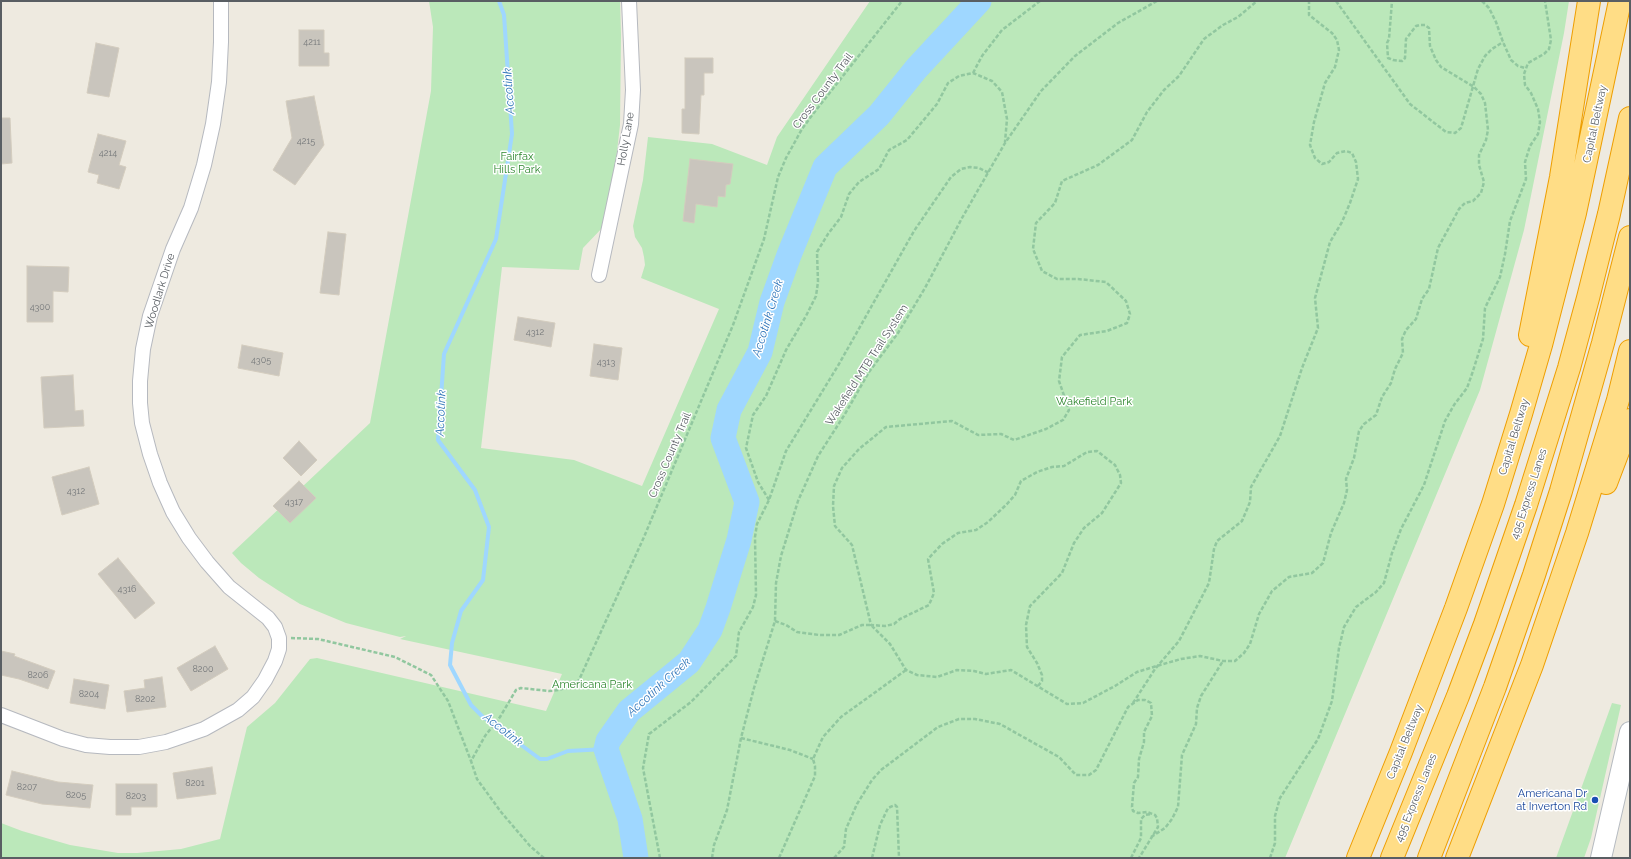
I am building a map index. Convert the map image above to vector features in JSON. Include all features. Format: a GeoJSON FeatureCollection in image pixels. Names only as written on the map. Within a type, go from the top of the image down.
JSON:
{"type":"FeatureCollection","features":[{"type":"Feature","properties":{"kind":"highway"},"geometry":{"type":"LineString","coordinates":[[1500,482],[1561,177],[1589,1]]}},
{"type":"Feature","properties":{"kind":"highway","name":"Capital Beltway"},"geometry":{"type":"LineString","coordinates":[[1358,858],[1444,642],[1500,482],[1537,360],[1562,264],[1594,130],[1620,1]]}},
{"type":"Feature","properties":{"kind":"highway","name":"495 Express Lanes"},"geometry":{"type":"LineString","coordinates":[[1392,858],[1458,696],[1485,624],[1526,505],[1569,368],[1588,298],[1609,214],[1630,118]]}},
{"type":"Feature","properties":{"kind":"highway"},"geometry":{"type":"LineString","coordinates":[[1429,858],[1500,672],[1534,575],[1561,491],[1601,351],[1630,236]]}},
{"type":"Feature","properties":{"kind":"highway"},"geometry":{"type":"LineString","coordinates":[[1532,665],[1577,534],[1618,400],[1630,351]]}},
{"type":"Feature","properties":{"kind":"highway"},"geometry":{"type":"LineString","coordinates":[[1457,858],[1630,420]]}},
{"type":"Feature","properties":{"kind":"street","name":"Woodlark Drive"},"geometry":{"type":"LineString","coordinates":[[221,1],[219,82],[213,124],[204,166],[191,208],[172,249],[150,316],[143,349],[140,381],[140,403],[142,423],[150,454],[160,483],[173,512],[189,538],[207,562],[229,587],[268,618],[275,627],[279,638]]}},
{"type":"Feature","properties":{"kind":"street","name":"Holly Lane"},"geometry":{"type":"LineString","coordinates":[[599,275],[631,124],[632,90],[629,1]]}},
{"type":"Feature","properties":{"kind":"street"},"geometry":{"type":"LineString","coordinates":[[1,715],[63,739],[86,745],[110,748],[139,747],[166,742],[204,729],[238,710],[252,697],[266,680],[276,661],[279,649],[279,638]]}},
{"type":"Feature","properties":{"kind":"street"},"geometry":{"type":"LineString","coordinates":[[1601,858],[1624,788],[1630,732]]}},
{"type":"Feature","properties":{"kind":"path","name":"Cross County Trail"},"geometry":{"type":"LineString","coordinates":[[471,761],[485,736],[500,717],[516,690],[521,688],[550,691],[560,690],[571,686],[579,680],[644,537],[732,325],[764,239],[778,177],[786,158],[802,129],[813,114],[902,1]]}},
{"type":"Feature","properties":{"kind":"path"},"geometry":{"type":"LineString","coordinates":[[769,500],[758,482],[746,448],[753,415],[766,396],[786,350],[816,296],[818,282],[817,252],[841,217],[849,194],[859,182],[879,169],[889,150],[907,140],[937,104],[948,84],[959,76],[973,72],[982,56],[1002,30],[1040,1]]}},
{"type":"Feature","properties":{"kind":"path","name":"Wakefield MTB Trail System"},"geometry":{"type":"LineString","coordinates":[[712,858],[714,845],[727,810],[741,738],[754,688],[775,622],[776,583],[781,556],[798,501],[818,456],[845,414],[869,372],[898,333],[1005,143],[1041,91],[1075,56],[1118,23],[1157,1]]}},
{"type":"Feature","properties":{"kind":"path"},"geometry":{"type":"LineString","coordinates":[[1257,1],[1238,17],[1223,25],[1204,39],[1179,76],[1164,90],[1147,112],[1132,140],[1098,165],[1062,181],[1055,203],[1036,223],[1033,249],[1042,271],[1057,279],[1078,279],[1106,282],[1126,301],[1130,314],[1127,323],[1107,331],[1080,335],[1062,357],[1059,381],[1069,410],[1063,420],[1046,429],[1014,440],[1001,434],[978,435],[952,421],[886,427],[859,449],[842,468],[834,486],[833,506],[835,526],[852,545],[871,625],[890,644],[906,670],[917,675],[937,677],[957,670],[974,671],[986,674],[1011,670],[1067,704],[1083,703],[1116,686],[1137,672],[1181,659],[1200,656],[1223,661],[1235,661],[1244,653],[1250,644],[1259,614],[1272,592],[1289,577],[1312,573],[1323,563],[1331,532],[1344,503],[1347,490],[1346,479],[1354,458],[1359,431],[1364,424],[1376,415],[1382,397],[1391,384],[1395,369],[1403,353],[1402,340],[1406,330],[1416,319],[1422,299],[1429,289],[1438,248],[1459,209],[1465,203],[1473,201],[1481,193],[1484,182],[1479,166],[1479,155],[1486,140],[1488,130],[1485,103],[1481,94],[1474,87],[1441,67],[1430,46],[1429,28],[1425,25],[1416,26],[1406,38],[1405,58],[1402,61],[1388,58],[1387,43],[1389,39],[1392,1]]}},
{"type":"Feature","properties":{"kind":"path"},"geometry":{"type":"LineString","coordinates":[[1133,703],[1155,669],[1179,641],[1209,583],[1214,549],[1217,541],[1242,521],[1250,502],[1251,487],[1280,436],[1302,368],[1318,328],[1315,298],[1330,242],[1342,222],[1358,180],[1356,162],[1352,153],[1346,151],[1337,153],[1329,162],[1322,164],[1315,158],[1310,145],[1314,122],[1325,83],[1335,67],[1339,50],[1337,40],[1332,33],[1309,15],[1309,1]]}},
{"type":"Feature","properties":{"kind":"path"},"geometry":{"type":"LineString","coordinates":[[1336,1],[1410,104],[1446,132],[1455,133],[1461,128],[1478,69],[1485,56],[1492,49],[1503,42]]}},
{"type":"Feature","properties":{"kind":"path"},"geometry":{"type":"LineString","coordinates":[[1482,1],[1493,15],[1511,60],[1518,66],[1525,68]]}},
{"type":"Feature","properties":{"kind":"path"},"geometry":{"type":"LineString","coordinates":[[1270,858],[1275,842],[1275,816],[1280,798],[1318,739],[1332,701],[1339,648],[1344,627],[1356,607],[1376,592],[1384,583],[1392,553],[1401,529],[1424,484],[1445,421],[1454,405],[1467,388],[1472,374],[1483,339],[1485,308],[1500,277],[1510,221],[1526,180],[1525,162],[1530,146],[1538,134],[1540,122],[1538,109],[1531,93],[1525,85],[1524,74],[1528,63],[1544,54],[1549,49],[1551,40],[1545,1]]}},
{"type":"Feature","properties":{"kind":"path","name":"Wakefield MTB Trail System"},"geometry":{"type":"LineString","coordinates":[[973,72],[992,81],[1002,92],[1007,119],[1005,143]]}},
{"type":"Feature","properties":{"kind":"path","name":"Wakefield MTB Trail System"},"geometry":{"type":"LineString","coordinates":[[660,858],[643,768],[649,734],[691,702],[736,656],[739,632],[754,607],[756,595],[755,537],[757,524],[769,500],[786,451],[839,364],[914,231],[951,177],[961,169],[970,167],[979,168],[989,173]]}},
{"type":"Feature","properties":{"kind":"path"},"geometry":{"type":"LineString","coordinates":[[775,622],[797,632],[825,635],[839,635],[862,626],[885,626],[894,624],[900,619],[929,605],[934,593],[928,559],[942,544],[958,533],[976,530],[988,522],[1015,495],[1021,481],[1037,472],[1052,467],[1064,466],[1087,452],[1097,451],[1116,465],[1121,483],[1102,513],[1084,528],[1074,543],[1062,573],[1030,606],[1026,625],[1027,647],[1037,663],[1042,675],[1042,681],[1038,686]]}},
{"type":"Feature","properties":{"kind":"path"},"geometry":{"type":"LineString","coordinates":[[279,638],[318,639],[395,657],[430,675],[448,701],[477,779],[501,812],[530,846],[544,858]]}},
{"type":"Feature","properties":{"kind":"path"},"geometry":{"type":"LineString","coordinates":[[1149,839],[1165,828],[1178,807],[1182,755],[1196,724],[1201,696],[1223,661]]}},
{"type":"Feature","properties":{"kind":"path"},"geometry":{"type":"LineString","coordinates":[[779,858],[815,776],[813,759],[823,737],[842,717],[906,670]]}},
{"type":"Feature","properties":{"kind":"path"},"geometry":{"type":"LineString","coordinates":[[834,858],[844,847],[846,829],[857,804],[872,780],[881,770],[938,727],[959,719],[975,719],[1000,724],[1059,757],[1076,774],[1088,775],[1096,770],[1128,707],[1138,700],[1145,700],[1151,703],[1152,716],[1144,732],[1144,742],[1139,759],[1138,777],[1134,783],[1132,807],[1133,811],[1138,813],[1147,812],[1152,814],[1157,818],[1158,827],[1149,839],[1139,858]]}},
{"type":"Feature","properties":{"kind":"path"},"geometry":{"type":"LineString","coordinates":[[741,738],[790,750],[813,759]]}},
{"type":"Feature","properties":{"kind":"path"},"geometry":{"type":"LineString","coordinates":[[872,858],[880,825],[888,808],[895,805],[897,807],[899,858]]}},
{"type":"Feature","properties":{"kind":"path"},"geometry":{"type":"LineString","coordinates":[[1131,858],[1141,838],[1141,819],[1145,815],[1152,814]]}},
{"type":"Feature","properties":{"kind":"green space","name":"Wakefield Park"},"geometry":{"type":"Polygon","coordinates":[[[429,1],[620,1],[620,125],[614,178],[604,226],[583,248],[579,270],[502,267],[481,448],[574,460],[642,486],[719,309],[641,278],[645,265],[644,257],[642,248],[635,237],[633,226],[643,180],[648,137],[712,144],[767,165],[777,137],[870,1],[1569,1],[1564,33],[1524,230],[1480,390],[1285,858],[1,858],[1,823],[22,831],[70,845],[118,853],[137,853],[181,849],[220,839],[247,727],[275,703],[310,659],[317,658],[546,711],[562,674],[400,639],[406,636],[400,637],[346,623],[300,604],[259,578],[241,563],[232,553],[370,423],[431,91],[433,27],[429,1]]]}},
{"type":"Feature","properties":{"kind":"green space"},"geometry":{"type":"Polygon","coordinates":[[[1612,703],[1621,705],[1591,838],[1584,858],[1556,858],[1612,703]]]}},
{"type":"Feature","properties":{"kind":"building"},"geometry":{"type":"Polygon","coordinates":[[[299,30],[324,30],[324,53],[329,53],[329,66],[299,66],[299,30]]]}},
{"type":"Feature","properties":{"kind":"building"},"geometry":{"type":"Polygon","coordinates":[[[96,43],[119,48],[109,97],[87,93],[96,43]]]}},
{"type":"Feature","properties":{"kind":"building"},"geometry":{"type":"Polygon","coordinates":[[[685,58],[713,58],[713,73],[704,73],[704,95],[701,95],[699,134],[682,133],[682,109],[685,109],[685,58]]]}},
{"type":"Feature","properties":{"kind":"building"},"geometry":{"type":"Polygon","coordinates":[[[314,96],[324,145],[295,185],[273,170],[292,138],[286,101],[314,96]]]}},
{"type":"Feature","properties":{"kind":"building"},"geometry":{"type":"Polygon","coordinates":[[[1,118],[10,118],[12,163],[1,164],[1,118]]]}},
{"type":"Feature","properties":{"kind":"building"},"geometry":{"type":"Polygon","coordinates":[[[98,134],[126,141],[119,165],[126,167],[119,189],[97,183],[99,175],[88,172],[98,134]]]}},
{"type":"Feature","properties":{"kind":"building"},"geometry":{"type":"Polygon","coordinates":[[[690,159],[733,164],[730,184],[726,185],[725,197],[718,196],[717,207],[696,204],[694,223],[683,221],[690,159]]]}},
{"type":"Feature","properties":{"kind":"building"},"geometry":{"type":"Polygon","coordinates":[[[328,232],[346,234],[339,295],[320,293],[328,232]]]}},
{"type":"Feature","properties":{"kind":"building"},"geometry":{"type":"Polygon","coordinates":[[[27,266],[69,267],[68,292],[53,291],[53,322],[27,322],[27,266]]]}},
{"type":"Feature","properties":{"kind":"building"},"geometry":{"type":"Polygon","coordinates":[[[518,317],[555,323],[551,347],[514,340],[518,317]]]}},
{"type":"Feature","properties":{"kind":"building"},"geometry":{"type":"Polygon","coordinates":[[[594,344],[622,348],[618,380],[590,376],[594,344]]]}},
{"type":"Feature","properties":{"kind":"building"},"geometry":{"type":"Polygon","coordinates":[[[242,345],[283,353],[279,376],[238,368],[242,345]]]}},
{"type":"Feature","properties":{"kind":"building"},"geometry":{"type":"Polygon","coordinates":[[[73,375],[75,411],[83,410],[84,426],[44,428],[41,377],[73,375]]]}},
{"type":"Feature","properties":{"kind":"building"},"geometry":{"type":"Polygon","coordinates":[[[299,441],[317,460],[301,476],[283,458],[299,441]]]}},
{"type":"Feature","properties":{"kind":"building"},"geometry":{"type":"Polygon","coordinates":[[[89,467],[99,504],[62,515],[52,477],[89,467]]]}},
{"type":"Feature","properties":{"kind":"building"},"geometry":{"type":"Polygon","coordinates":[[[299,481],[316,498],[290,523],[273,506],[299,481]]]}},
{"type":"Feature","properties":{"kind":"building"},"geometry":{"type":"Polygon","coordinates":[[[118,558],[155,603],[135,619],[98,574],[118,558]]]}},
{"type":"Feature","properties":{"kind":"building"},"geometry":{"type":"Polygon","coordinates":[[[215,646],[228,669],[191,691],[177,668],[215,646]]]}},
{"type":"Feature","properties":{"kind":"building"},"geometry":{"type":"Polygon","coordinates":[[[1,651],[15,654],[14,656],[55,671],[48,689],[19,679],[1,675],[1,651]]]}},
{"type":"Feature","properties":{"kind":"building"},"geometry":{"type":"Polygon","coordinates":[[[162,677],[166,707],[127,712],[124,691],[145,688],[144,680],[162,677]]]}},
{"type":"Feature","properties":{"kind":"building"},"geometry":{"type":"Polygon","coordinates":[[[74,679],[109,685],[105,709],[70,703],[74,679]]]}},
{"type":"Feature","properties":{"kind":"building"},"geometry":{"type":"Polygon","coordinates":[[[212,767],[216,794],[177,799],[173,773],[212,767]]]}},
{"type":"Feature","properties":{"kind":"building"},"geometry":{"type":"Polygon","coordinates":[[[12,771],[58,782],[93,785],[90,808],[42,804],[6,795],[12,771]]]}},
{"type":"Feature","properties":{"kind":"building"},"geometry":{"type":"Polygon","coordinates":[[[116,784],[157,784],[157,807],[131,807],[131,815],[116,815],[116,784]]]}},
{"type":"Feature","properties":{"kind":"waterway","name":"Accotink"},"geometry":{"type":"LineString","coordinates":[[499,1],[504,15],[512,134],[496,239],[444,354],[438,440],[475,490],[489,527],[483,580],[461,611],[452,643],[450,665],[471,705],[482,716],[540,759],[547,759],[568,751],[606,749]]}},
{"type":"Feature","properties":{"kind":"waterway","name":"Accotink Creek"},"geometry":{"type":"LineString","coordinates":[[636,858],[630,819],[606,749],[608,741],[629,711],[689,662],[710,630],[739,540],[747,502],[723,438],[729,410],[760,352],[772,302],[789,255],[825,167],[879,115],[916,69],[979,1]]}},
{"type":"Feature","properties":{"kind":"place","name":"Americana Dr at Inverton Rd"},"geometry":{"type":"Point","coordinates":[1595,800]}},
{"type":"Feature","properties":{"kind":"park label","name":"Fairfax Hills Park"},"geometry":{"type":"Point","coordinates":[517,163]}},
{"type":"Feature","properties":{"kind":"park label","name":"Americana Park"},"geometry":{"type":"Point","coordinates":[592,685]}}]}
